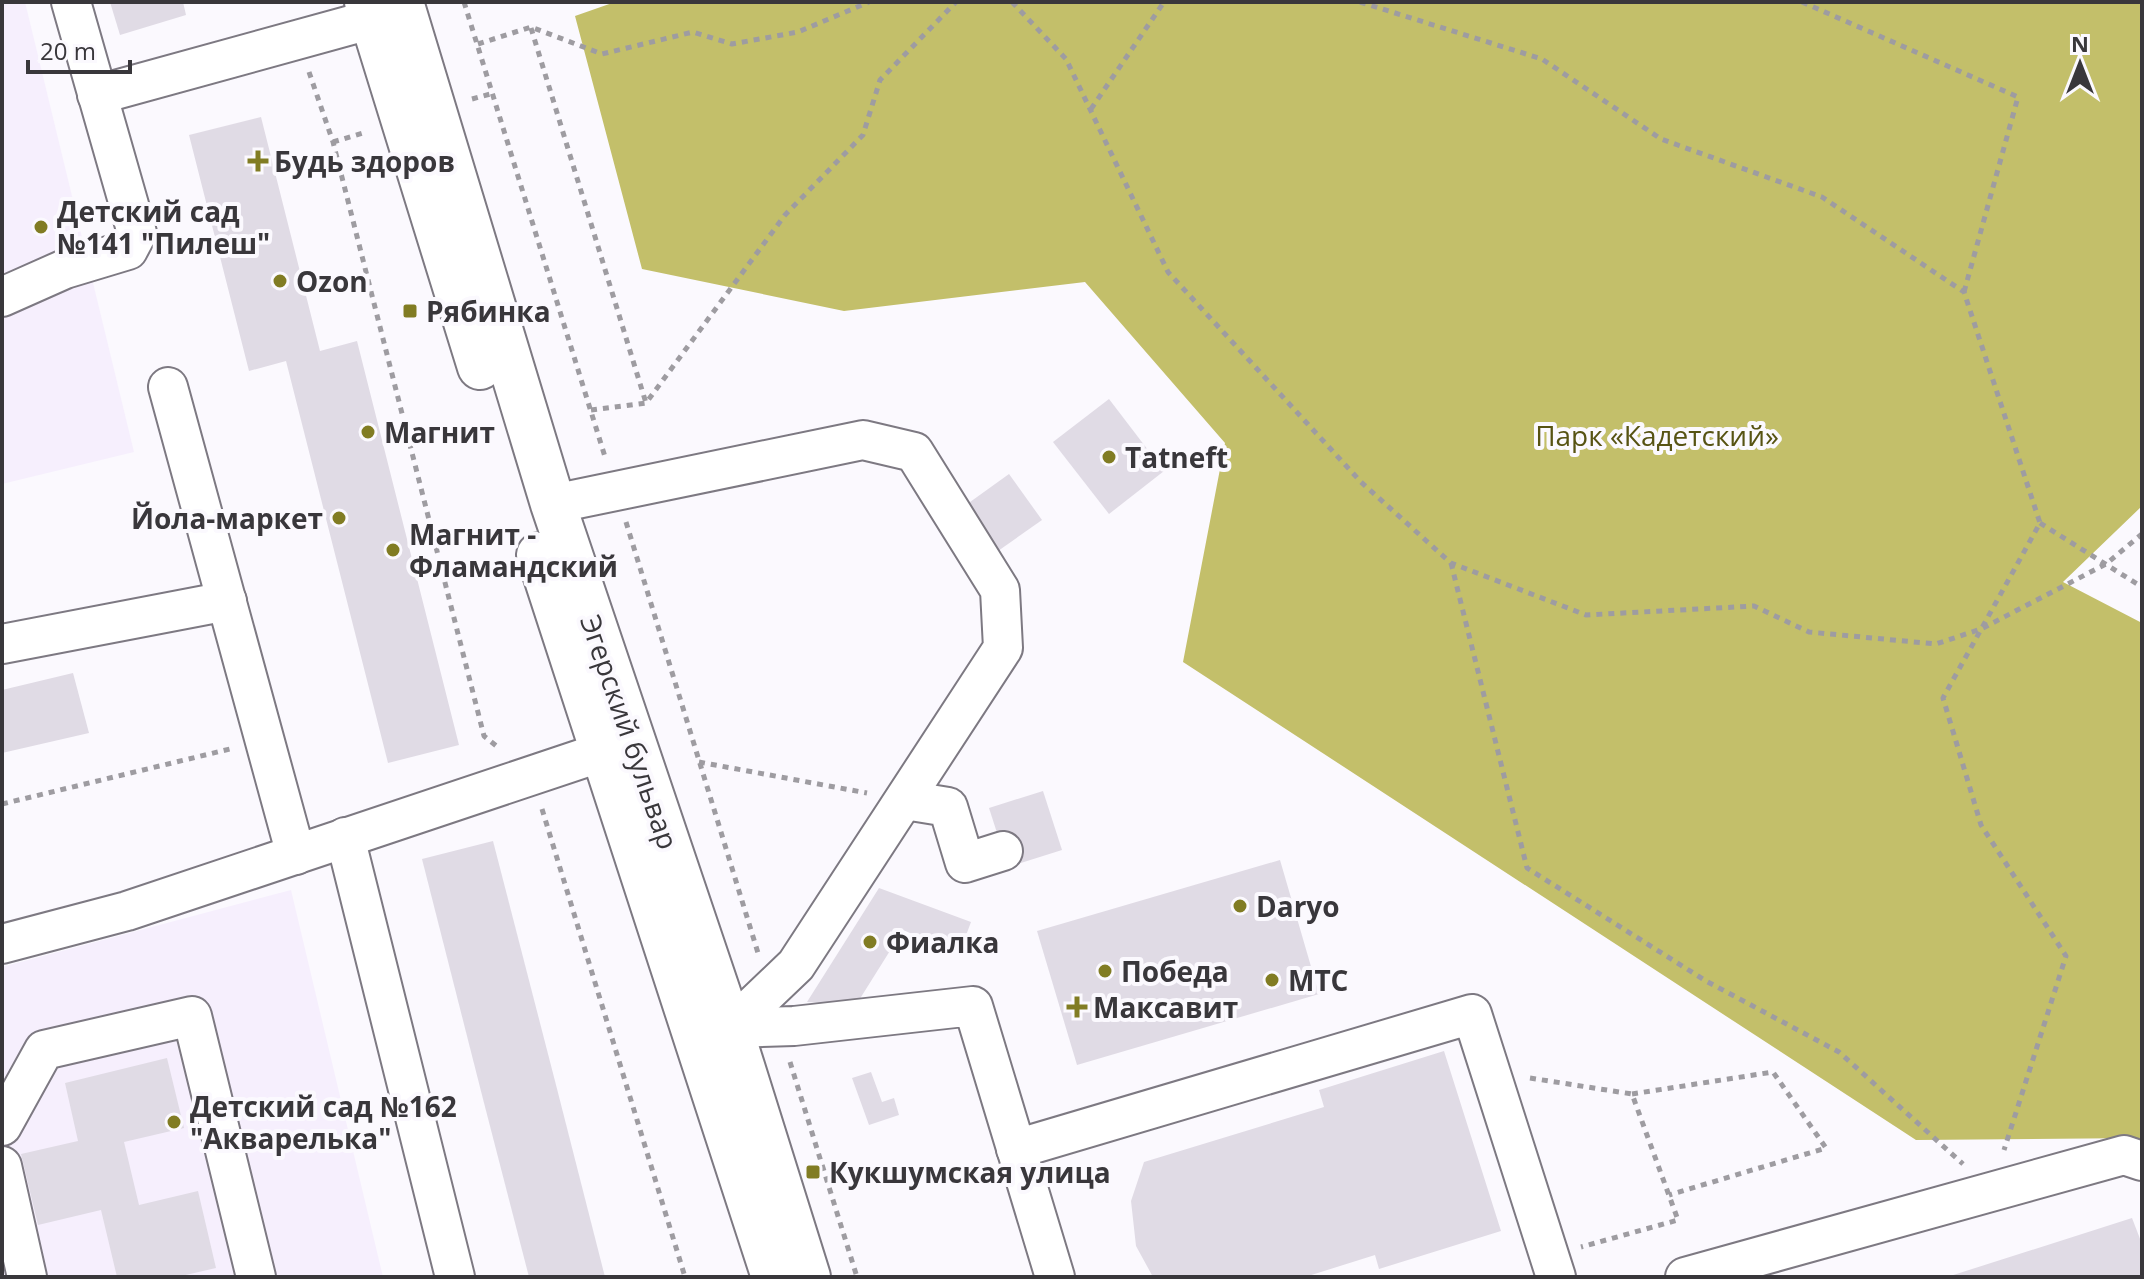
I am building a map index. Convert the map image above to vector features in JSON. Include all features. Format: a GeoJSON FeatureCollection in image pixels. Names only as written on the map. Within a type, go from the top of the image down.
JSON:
{"type":"FeatureCollection","features":[{"type":"Feature","properties":{"kind":"main road","name":"Эгерский бульвар"},"geometry":{"type":"LineString","coordinates":[[386,8],[553,504],[618,746]]}},
{"type":"Feature","properties":{"kind":"main road","name":"Эгерский бульвар"},"geometry":{"type":"LineString","coordinates":[[386,8],[618,746],[713,1033],[808,1277]]}},
{"type":"Feature","properties":{"kind":"main road","name":"Эгерский бульвар"},"geometry":{"type":"LineString","coordinates":[[713,1033],[774,1277]]}},
{"type":"Feature","properties":{"kind":"lane"},"geometry":{"type":"LineString","coordinates":[[3,293],[65,269],[128,250],[137,233],[71,2]]}},
{"type":"Feature","properties":{"kind":"lane"},"geometry":{"type":"LineString","coordinates":[[97,95],[299,41],[386,8]]}},
{"type":"Feature","properties":{"kind":"lane"},"geometry":{"type":"LineString","coordinates":[[168,387],[268,740],[296,855]]}},
{"type":"Feature","properties":{"kind":"lane"},"geometry":{"type":"LineString","coordinates":[[553,504],[863,440],[914,452],[1000,590],[1003,648],[796,965],[775,1009]]}},
{"type":"Feature","properties":{"kind":"lane"},"geometry":{"type":"LineString","coordinates":[[2,644],[227,601]]}},
{"type":"Feature","properties":{"kind":"lane"},"geometry":{"type":"LineString","coordinates":[[2,944],[127,911],[618,746]]}},
{"type":"Feature","properties":{"kind":"lane"},"geometry":{"type":"LineString","coordinates":[[905,800],[948,807],[965,863],[1003,851]]}},
{"type":"Feature","properties":{"kind":"lane"},"geometry":{"type":"LineString","coordinates":[[345,837],[455,1277]]}},
{"type":"Feature","properties":{"kind":"lane"},"geometry":{"type":"LineString","coordinates":[[713,1033],[775,1009],[973,1006],[1055,1277]]}},
{"type":"Feature","properties":{"kind":"lane"},"geometry":{"type":"LineString","coordinates":[[1016,1149],[1472,1014],[1553,1266]]}},
{"type":"Feature","properties":{"kind":"lane"},"geometry":{"type":"LineString","coordinates":[[2,1126],[44,1050],[192,1016],[256,1277]]}},
{"type":"Feature","properties":{"kind":"lane"},"geometry":{"type":"LineString","coordinates":[[1685,1277],[2124,1155],[2142,1161]]}},
{"type":"Feature","properties":{"kind":"lane"},"geometry":{"type":"LineString","coordinates":[[2,1166],[27,1277]]}},
{"type":"Feature","properties":{"kind":"path"},"geometry":{"type":"LineString","coordinates":[[464,2],[857,1277]]}},
{"type":"Feature","properties":{"kind":"path"},"geometry":{"type":"LineString","coordinates":[[478,44],[531,27],[602,54],[693,32],[732,44],[798,32],[869,2]]}},
{"type":"Feature","properties":{"kind":"path"},"geometry":{"type":"LineString","coordinates":[[591,410],[646,403],[785,215],[863,135],[880,80],[956,2]]}},
{"type":"Feature","properties":{"kind":"path"},"geometry":{"type":"LineString","coordinates":[[1012,2],[1066,59],[1168,272],[1361,482],[1451,563],[1586,615],[1754,606],[1809,632],[1936,644],[1981,629],[2106,564],[2142,534]]}},
{"type":"Feature","properties":{"kind":"path"},"geometry":{"type":"LineString","coordinates":[[1090,109],[1164,2]]}},
{"type":"Feature","properties":{"kind":"path"},"geometry":{"type":"LineString","coordinates":[[1360,2],[1542,59],[1661,139],[1822,197],[1964,292]]}},
{"type":"Feature","properties":{"kind":"path"},"geometry":{"type":"LineString","coordinates":[[1802,2],[2018,97],[1964,292],[2040,523],[2142,587]]}},
{"type":"Feature","properties":{"kind":"path"},"geometry":{"type":"LineString","coordinates":[[531,27],[646,403]]}},
{"type":"Feature","properties":{"kind":"path"},"geometry":{"type":"LineString","coordinates":[[299,41],[333,142],[484,736],[532,775],[685,1277]]}},
{"type":"Feature","properties":{"kind":"path"},"geometry":{"type":"LineString","coordinates":[[459,103],[494,93]]}},
{"type":"Feature","properties":{"kind":"path"},"geometry":{"type":"LineString","coordinates":[[333,142],[377,129]]}},
{"type":"Feature","properties":{"kind":"path"},"geometry":{"type":"LineString","coordinates":[[1451,563],[1527,868],[1706,981],[1839,1052],[1991,1191],[2066,956],[1981,825],[1943,698],[2040,523]]}},
{"type":"Feature","properties":{"kind":"path"},"geometry":{"type":"LineString","coordinates":[[2,804],[268,740]]}},
{"type":"Feature","properties":{"kind":"path"},"geometry":{"type":"LineString","coordinates":[[699,762],[905,800]]}},
{"type":"Feature","properties":{"kind":"path"},"geometry":{"type":"LineString","coordinates":[[1490,1072],[1632,1094],[1773,1072],[1826,1148],[1669,1195]]}},
{"type":"Feature","properties":{"kind":"path"},"geometry":{"type":"LineString","coordinates":[[1553,1266],[1678,1220],[1632,1094]]}},
{"type":"Feature","properties":{"kind":"shaded area","name":"Детский сад №141 \"Пилеш\""},"geometry":{"type":"Polygon","coordinates":[[[2,2],[25,2],[134,452],[2,484],[2,2]]]}},
{"type":"Feature","properties":{"kind":"shaded area","name":"Детский сад №162 \"Акварелька\""},"geometry":{"type":"Polygon","coordinates":[[[291,890],[383,1277],[2,1277],[2,967],[291,890]]]}},
{"type":"Feature","properties":{"kind":"green space","name":"Парк «Кадетский»"},"geometry":{"type":"Polygon","coordinates":[[[615,2],[2142,2],[2142,506],[2063,582],[2142,623],[2142,1138],[1916,1140],[1183,662],[1225,443],[1085,282],[844,311],[642,269],[575,16],[615,2]]]}},
{"type":"Feature","properties":{"kind":"building"},"geometry":{"type":"Polygon","coordinates":[[[110,2],[183,2],[186,15],[120,35],[110,2]]]}},
{"type":"Feature","properties":{"kind":"building"},"geometry":{"type":"Polygon","coordinates":[[[261,117],[320,351],[357,341],[459,745],[388,763],[286,361],[249,371],[189,135],[261,117]]]}},
{"type":"Feature","properties":{"kind":"building","name":"Tatneft"},"geometry":{"type":"Polygon","coordinates":[[[1109,399],[1164,471],[1109,514],[1053,442],[1109,399]]]}},
{"type":"Feature","properties":{"kind":"building"},"geometry":{"type":"Polygon","coordinates":[[[1009,474],[1042,520],[978,565],[945,520],[1009,474]]]}},
{"type":"Feature","properties":{"kind":"building"},"geometry":{"type":"Polygon","coordinates":[[[73,673],[89,733],[2,753],[2,690],[73,673]]]}},
{"type":"Feature","properties":{"kind":"building"},"geometry":{"type":"Polygon","coordinates":[[[1043,791],[1062,850],[1008,867],[989,808],[1043,791]]]}},
{"type":"Feature","properties":{"kind":"building"},"geometry":{"type":"Polygon","coordinates":[[[493,841],[605,1277],[529,1277],[483,1099],[422,859],[493,841]]]}},
{"type":"Feature","properties":{"kind":"building","name":"Фиалка"},"geometry":{"type":"Polygon","coordinates":[[[1280,860],[1319,994],[1077,1065],[1037,931],[1280,860]]]}},
{"type":"Feature","properties":{"kind":"building","name":"Фиалка"},"geometry":{"type":"Polygon","coordinates":[[[879,888],[971,922],[959,954],[903,930],[856,1005],[807,1002],[879,888]]]}},
{"type":"Feature","properties":{"kind":"building"},"geometry":{"type":"Polygon","coordinates":[[[1444,1051],[1501,1231],[1379,1269],[1375,1255],[1305,1277],[1153,1277],[1136,1246],[1131,1201],[1144,1162],[1324,1107],[1319,1090],[1444,1051]]]}},
{"type":"Feature","properties":{"kind":"building"},"geometry":{"type":"Polygon","coordinates":[[[167,1058],[184,1128],[124,1142],[139,1205],[198,1191],[216,1268],[177,1277],[117,1277],[101,1210],[38,1225],[21,1154],[78,1141],[65,1083],[167,1058]]]}},
{"type":"Feature","properties":{"kind":"building"},"geometry":{"type":"Polygon","coordinates":[[[871,1072],[882,1102],[894,1098],[899,1115],[869,1125],[852,1078],[871,1072]]]}},
{"type":"Feature","properties":{"kind":"building"},"geometry":{"type":"Polygon","coordinates":[[[2132,1218],[2142,1244],[2142,1277],[1947,1277],[2132,1218]]]}},
{"type":"Feature","properties":{"kind":"place","name":"Будь здоров"},"geometry":{"type":"Point","coordinates":[258,161]}},
{"type":"Feature","properties":{"kind":"place","name":"Детский сад №141 \"Пилеш\""},"geometry":{"type":"Point","coordinates":[41,227]}},
{"type":"Feature","properties":{"kind":"place","name":"Ozon"},"geometry":{"type":"Point","coordinates":[280,281]}},
{"type":"Feature","properties":{"kind":"place","name":"Рябинка"},"geometry":{"type":"Point","coordinates":[410,311]}},
{"type":"Feature","properties":{"kind":"place","name":"Магнит"},"geometry":{"type":"Point","coordinates":[368,432]}},
{"type":"Feature","properties":{"kind":"place","name":"Tatneft"},"geometry":{"type":"Point","coordinates":[1109,457]}},
{"type":"Feature","properties":{"kind":"place","name":"Йола-маркет"},"geometry":{"type":"Point","coordinates":[339,518]}},
{"type":"Feature","properties":{"kind":"place","name":"Магнит - Фламандский"},"geometry":{"type":"Point","coordinates":[393,550]}},
{"type":"Feature","properties":{"kind":"place","name":"Daryo"},"geometry":{"type":"Point","coordinates":[1240,906]}},
{"type":"Feature","properties":{"kind":"place","name":"Фиалка"},"geometry":{"type":"Point","coordinates":[870,942]}},
{"type":"Feature","properties":{"kind":"place","name":"Победа"},"geometry":{"type":"Point","coordinates":[1105,971]}},
{"type":"Feature","properties":{"kind":"place","name":"МТС"},"geometry":{"type":"Point","coordinates":[1272,980]}},
{"type":"Feature","properties":{"kind":"place","name":"Максавит"},"geometry":{"type":"Point","coordinates":[1077,1007]}},
{"type":"Feature","properties":{"kind":"place","name":"Детский сад №162 \"Акварелька\""},"geometry":{"type":"Point","coordinates":[174,1122]}},
{"type":"Feature","properties":{"kind":"place","name":"Кукшумская улица"},"geometry":{"type":"Point","coordinates":[813,1172]}}]}
